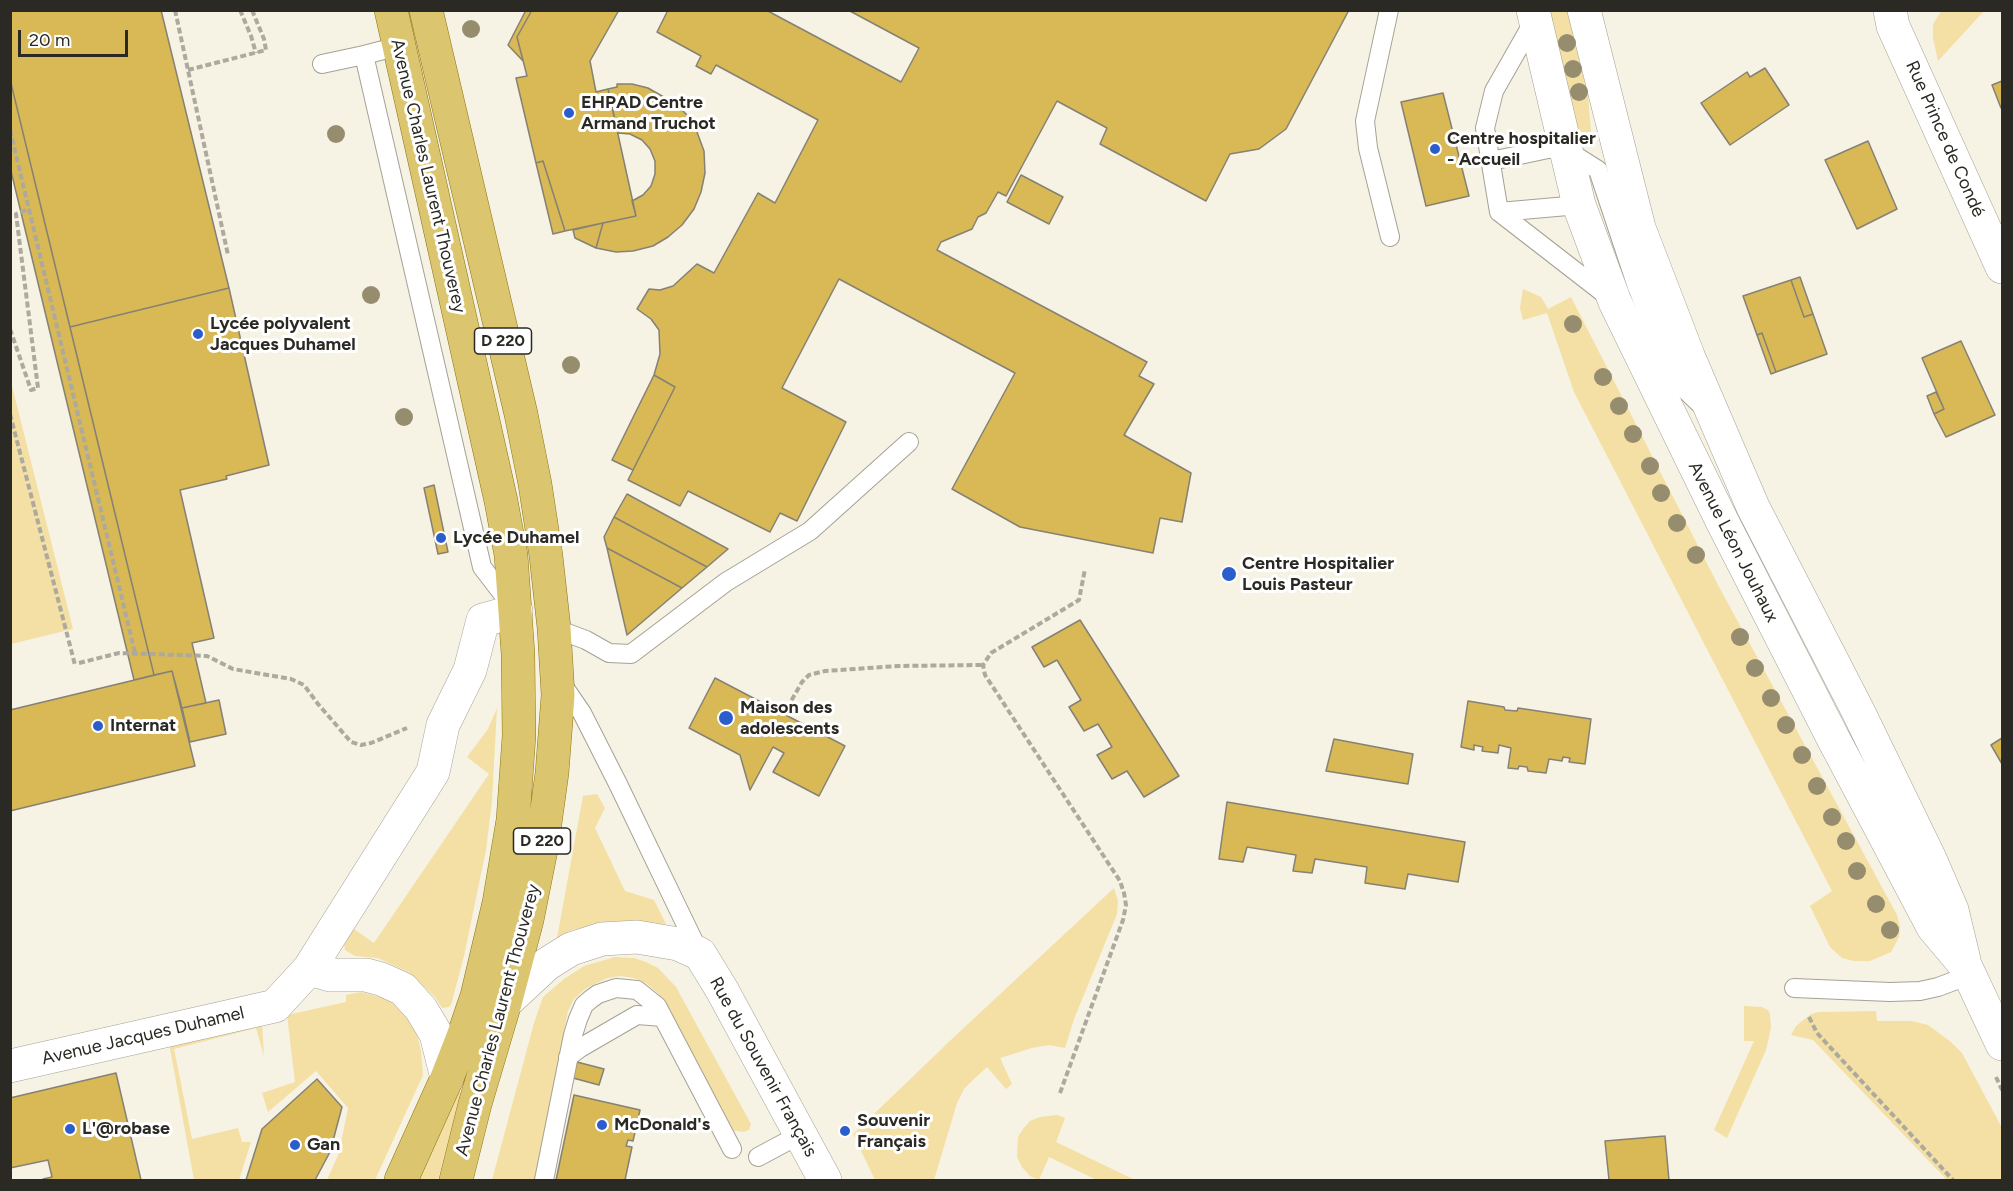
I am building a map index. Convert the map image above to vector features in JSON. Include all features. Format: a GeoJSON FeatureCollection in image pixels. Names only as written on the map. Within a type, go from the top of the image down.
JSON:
{"type":"FeatureCollection","features":[{"type":"Feature","properties":{"kind":"main road","name":"Avenue Charles Laurent Thouverey"},"geometry":{"type":"LineString","coordinates":[[391,10],[501,501],[511,555],[516,611],[519,736],[513,820],[500,903],[477,996],[447,1078],[401,1180]]}},
{"type":"Feature","properties":{"kind":"main road","name":"Avenue Charles Laurent Thouverey"},"geometry":{"type":"LineString","coordinates":[[426,10],[521,414],[544,545],[554,628],[558,695],[552,773],[542,845],[527,920],[456,1180]]}},
{"type":"Feature","properties":{"kind":"main road"},"geometry":{"type":"LineString","coordinates":[[1584,10],[1639,228],[1689,358],[1753,507],[1858,711],[1930,859],[1952,910],[1967,970]]}},
{"type":"Feature","properties":{"kind":"main road","name":"Rue Prince de Condé"},"geometry":{"type":"LineString","coordinates":[[1890,10],[1897,34],[2002,267]]}},
{"type":"Feature","properties":{"kind":"main road","name":"Avenue Léon Jouhaux"},"geometry":{"type":"LineString","coordinates":[[1534,15],[1579,205],[1615,302],[1727,531],[1933,927],[1967,970],[2002,1044]]}},
{"type":"Feature","properties":{"kind":"main road"},"geometry":{"type":"LineString","coordinates":[[447,1078],[436,1034],[421,1009],[403,989],[366,975],[330,975],[309,969],[433,772],[443,725],[470,670],[483,620],[516,611]]}},
{"type":"Feature","properties":{"kind":"main road"},"geometry":{"type":"LineString","coordinates":[[505,1003],[547,964],[571,948],[602,939],[637,937],[678,944],[700,954]]}},
{"type":"Feature","properties":{"kind":"main road","name":"Rue du Souvenir Français"},"geometry":{"type":"LineString","coordinates":[[700,954],[825,1180]]}},
{"type":"Feature","properties":{"kind":"main road","name":"Avenue Jacques Duhamel"},"geometry":{"type":"LineString","coordinates":[[10,1066],[275,1006],[309,969]]}},
{"type":"Feature","properties":{"kind":"lane"},"geometry":{"type":"LineString","coordinates":[[1389,10],[1365,121],[1368,148],[1390,237]]}},
{"type":"Feature","properties":{"kind":"lane"},"geometry":{"type":"LineString","coordinates":[[1534,15],[1494,91],[1485,128],[1499,213],[1615,302]]}},
{"type":"Feature","properties":{"kind":"lane"},"geometry":{"type":"LineString","coordinates":[[322,64],[399,46]]}},
{"type":"Feature","properties":{"kind":"lane"},"geometry":{"type":"LineString","coordinates":[[364,55],[482,567],[516,611]]}},
{"type":"Feature","properties":{"kind":"lane"},"geometry":{"type":"LineString","coordinates":[[1491,161],[1548,149],[1565,148],[1598,170],[1637,287],[1674,379],[1718,422]]}},
{"type":"Feature","properties":{"kind":"lane"},"geometry":{"type":"LineString","coordinates":[[1499,213],[1579,205]]}},
{"type":"Feature","properties":{"kind":"lane"},"geometry":{"type":"LineString","coordinates":[[554,628],[586,640],[609,653],[631,654],[726,582],[810,531],[909,442]]}},
{"type":"Feature","properties":{"kind":"lane","name":"Rue du Souvenir Français"},"geometry":{"type":"LineString","coordinates":[[557,675],[582,713],[618,783],[700,954]]}},
{"type":"Feature","properties":{"kind":"lane"},"geometry":{"type":"LineString","coordinates":[[1794,988],[1920,991],[1938,987],[1967,970]]}},
{"type":"Feature","properties":{"kind":"lane"},"geometry":{"type":"LineString","coordinates":[[544,1180],[573,1035],[584,1005],[598,994],[616,988],[636,990],[657,1006],[732,1149]]}},
{"type":"Feature","properties":{"kind":"lane"},"geometry":{"type":"LineString","coordinates":[[568,1057],[637,1015],[663,1017]]}},
{"type":"Feature","properties":{"kind":"lane"},"geometry":{"type":"LineString","coordinates":[[758,1157],[799,1135]]}},
{"type":"Feature","properties":{"kind":"path"},"geometry":{"type":"LineString","coordinates":[[175,10],[228,255]]}},
{"type":"Feature","properties":{"kind":"path"},"geometry":{"type":"LineString","coordinates":[[240,10],[256,53]]}},
{"type":"Feature","properties":{"kind":"path"},"geometry":{"type":"LineString","coordinates":[[188,70],[266,50],[252,10]]}},
{"type":"Feature","properties":{"kind":"path"},"geometry":{"type":"LineString","coordinates":[[10,130],[135,653]]}},
{"type":"Feature","properties":{"kind":"path"},"geometry":{"type":"LineString","coordinates":[[10,329],[31,390],[38,388],[16,214],[29,209]]}},
{"type":"Feature","properties":{"kind":"path"},"geometry":{"type":"LineString","coordinates":[[10,414],[77,664],[119,653],[207,656],[233,669],[291,679],[304,685],[351,742],[360,746],[412,725]]}},
{"type":"Feature","properties":{"kind":"path"},"geometry":{"type":"LineString","coordinates":[[1060,1093],[1123,920],[1126,905],[1125,893],[1120,881],[985,675],[983,665],[991,653],[1079,600],[1085,569]]}},
{"type":"Feature","properties":{"kind":"path"},"geometry":{"type":"LineString","coordinates":[[787,708],[802,682],[809,675],[825,671],[898,666],[983,665]]}},
{"type":"Feature","properties":{"kind":"path"},"geometry":{"type":"LineString","coordinates":[[1794,988],[1817,1033],[1953,1180]]}},
{"type":"Feature","properties":{"kind":"shaded area"},"geometry":{"type":"Polygon","coordinates":[[[1942,10],[1984,11],[1938,61],[1933,38],[1933,24],[1942,10]]]}},
{"type":"Feature","properties":{"kind":"shaded area"},"geometry":{"type":"Polygon","coordinates":[[[1550,11],[1568,11],[1588,96],[1591,132],[1579,134],[1550,11]]]}},
{"type":"Feature","properties":{"kind":"shaded area"},"geometry":{"type":"Polygon","coordinates":[[[1523,289],[1541,297],[1548,309],[1571,297],[1718,585],[1897,915],[1900,927],[1899,937],[1891,952],[1870,961],[1854,961],[1842,958],[1830,947],[1810,906],[1832,891],[1574,392],[1547,313],[1523,320],[1520,308],[1523,289]]]}},
{"type":"Feature","properties":{"kind":"shaded area"},"geometry":{"type":"Polygon","coordinates":[[[11,382],[73,629],[10,644],[11,382]]]}},
{"type":"Feature","properties":{"kind":"shaded area"},"geometry":{"type":"Polygon","coordinates":[[[497,708],[492,801],[486,850],[464,956],[451,1005],[442,1008],[435,997],[410,973],[378,958],[355,956],[345,950],[344,943],[351,927],[374,943],[489,774],[467,757],[488,729],[497,708]]]}},
{"type":"Feature","properties":{"kind":"shaded area"},"geometry":{"type":"Polygon","coordinates":[[[597,794],[605,808],[595,828],[625,891],[654,900],[666,924],[596,925],[572,930],[557,938],[583,796],[597,794]]]}},
{"type":"Feature","properties":{"kind":"shaded area"},"geometry":{"type":"Polygon","coordinates":[[[1114,888],[1118,901],[1117,914],[1074,1019],[1065,1048],[1049,1045],[1000,1058],[1012,1084],[1006,1089],[987,1067],[964,1089],[957,1103],[934,1180],[875,1180],[853,1134],[1114,888]]]}},
{"type":"Feature","properties":{"kind":"shaded area"},"geometry":{"type":"Polygon","coordinates":[[[615,957],[634,958],[646,962],[658,968],[676,987],[751,1124],[749,1130],[744,1132],[730,1130],[659,994],[647,984],[634,978],[621,976],[607,978],[585,989],[574,999],[568,1011],[536,1180],[492,1180],[543,997],[584,966],[615,957]]]}},
{"type":"Feature","properties":{"kind":"shaded area"},"geometry":{"type":"Polygon","coordinates":[[[361,992],[387,999],[415,1026],[421,1051],[423,1075],[375,1180],[327,1180],[339,1153],[348,1108],[316,1071],[268,1112],[262,1093],[295,1082],[287,1015],[346,1002],[346,995],[361,992]]]}},
{"type":"Feature","properties":{"kind":"shaded area"},"geometry":{"type":"Polygon","coordinates":[[[1744,1006],[1762,1007],[1768,1010],[1771,1028],[1766,1050],[1727,1138],[1714,1130],[1754,1041],[1744,1041],[1744,1006]]]}},
{"type":"Feature","properties":{"kind":"shaded area"},"geometry":{"type":"Polygon","coordinates":[[[1876,1011],[1877,1021],[1912,1021],[1928,1025],[1962,1053],[2002,1128],[2002,1180],[1947,1180],[1813,1040],[1791,1035],[1796,1026],[1811,1014],[1876,1011]]]}},
{"type":"Feature","properties":{"kind":"shaded area"},"geometry":{"type":"Polygon","coordinates":[[[262,1023],[264,1056],[256,1028],[174,1049],[192,1139],[238,1128],[242,1142],[251,1142],[239,1180],[194,1180],[169,1043],[262,1023]]]}},
{"type":"Feature","properties":{"kind":"shaded area"},"geometry":{"type":"Polygon","coordinates":[[[455,1090],[461,1093],[438,1180],[414,1180],[455,1090]]]}},
{"type":"Feature","properties":{"kind":"shaded area"},"geometry":{"type":"Polygon","coordinates":[[[1057,1115],[1065,1118],[1056,1142],[1135,1180],[1097,1180],[1049,1157],[1039,1180],[1030,1176],[1017,1157],[1018,1137],[1030,1121],[1057,1115]]]}},
{"type":"Feature","properties":{"kind":"building"},"geometry":{"type":"Polygon","coordinates":[[[10,10],[161,10],[229,288],[70,327],[10,79],[10,10]]]}},
{"type":"Feature","properties":{"kind":"building"},"geometry":{"type":"Polygon","coordinates":[[[526,10],[532,10],[517,37],[523,61],[508,45],[526,10]]]}},
{"type":"Feature","properties":{"kind":"building","name":"EHPAD Centre Armand Truchot"},"geometry":{"type":"Polygon","coordinates":[[[532,10],[619,10],[590,61],[596,92],[608,89],[636,216],[565,231],[543,161],[536,163],[516,78],[527,76],[517,37],[532,10]]]}},
{"type":"Feature","properties":{"kind":"building"},"geometry":{"type":"Polygon","coordinates":[[[668,10],[766,10],[901,82],[919,48],[848,10],[1349,10],[1286,129],[1259,149],[1230,154],[1206,201],[1100,144],[1107,128],[1057,101],[1006,196],[998,192],[986,213],[978,217],[972,229],[941,242],[937,250],[1147,362],[1139,376],[1154,384],[1124,435],[1191,473],[1182,522],[1160,518],[1153,553],[1020,527],[952,489],[1015,373],[839,279],[782,388],[846,422],[797,521],[780,513],[770,532],[688,491],[680,506],[628,480],[675,387],[654,375],[660,354],[659,330],[651,319],[637,309],[649,289],[660,290],[673,286],[697,264],[714,273],[758,193],[775,203],[818,120],[716,65],[711,74],[696,66],[701,56],[657,32],[668,10]]]}},
{"type":"Feature","properties":{"kind":"building"},"geometry":{"type":"Polygon","coordinates":[[[1765,68],[1789,105],[1730,145],[1701,103],[1747,72],[1750,77],[1765,68]]]}},
{"type":"Feature","properties":{"kind":"building"},"geometry":{"type":"Polygon","coordinates":[[[10,79],[154,675],[134,680],[10,167],[10,79]]]}},
{"type":"Feature","properties":{"kind":"building"},"geometry":{"type":"Polygon","coordinates":[[[2002,81],[2002,107],[2001,108],[1992,85],[2002,81]]]}},
{"type":"Feature","properties":{"kind":"building"},"geometry":{"type":"Polygon","coordinates":[[[617,84],[632,84],[648,88],[676,104],[688,116],[704,151],[705,173],[694,209],[682,225],[653,246],[616,252],[596,248],[603,223],[636,216],[632,201],[643,195],[651,186],[655,174],[655,161],[650,149],[642,140],[630,134],[618,133],[608,89],[617,87],[617,84]]]}},
{"type":"Feature","properties":{"kind":"building","name":"Centre hospitalier - Accueil"},"geometry":{"type":"Polygon","coordinates":[[[1443,93],[1469,196],[1426,206],[1401,102],[1443,93]]]}},
{"type":"Feature","properties":{"kind":"building"},"geometry":{"type":"Polygon","coordinates":[[[1868,141],[1897,209],[1857,229],[1825,160],[1868,141]]]}},
{"type":"Feature","properties":{"kind":"building"},"geometry":{"type":"Polygon","coordinates":[[[543,161],[565,231],[553,234],[536,163],[543,161]]]}},
{"type":"Feature","properties":{"kind":"building"},"geometry":{"type":"Polygon","coordinates":[[[1021,175],[1063,197],[1049,224],[1007,202],[1021,175]]]}},
{"type":"Feature","properties":{"kind":"building"},"geometry":{"type":"Polygon","coordinates":[[[603,223],[596,248],[575,238],[573,230],[603,223]]]}},
{"type":"Feature","properties":{"kind":"building"},"geometry":{"type":"Polygon","coordinates":[[[1800,277],[1813,314],[1804,317],[1791,280],[1800,277]]]}},
{"type":"Feature","properties":{"kind":"building"},"geometry":{"type":"Polygon","coordinates":[[[1791,280],[1804,317],[1813,314],[1827,354],[1776,372],[1762,333],[1757,335],[1743,296],[1791,280]]]}},
{"type":"Feature","properties":{"kind":"building"},"geometry":{"type":"Polygon","coordinates":[[[229,288],[269,465],[226,476],[227,479],[180,490],[214,638],[192,643],[206,703],[182,708],[172,671],[154,675],[70,327],[229,288]]]}},
{"type":"Feature","properties":{"kind":"building"},"geometry":{"type":"Polygon","coordinates":[[[1762,333],[1776,372],[1771,374],[1757,335],[1762,333]]]}},
{"type":"Feature","properties":{"kind":"building"},"geometry":{"type":"Polygon","coordinates":[[[1961,341],[1995,415],[1946,437],[1934,414],[1944,409],[1922,358],[1961,341]]]}},
{"type":"Feature","properties":{"kind":"building"},"geometry":{"type":"Polygon","coordinates":[[[654,375],[675,387],[633,470],[612,460],[654,375]]]}},
{"type":"Feature","properties":{"kind":"building"},"geometry":{"type":"Polygon","coordinates":[[[1936,392],[1944,409],[1934,414],[1927,396],[1936,392]]]}},
{"type":"Feature","properties":{"kind":"building"},"geometry":{"type":"Polygon","coordinates":[[[434,485],[448,552],[438,554],[424,488],[434,485]]]}},
{"type":"Feature","properties":{"kind":"building"},"geometry":{"type":"Polygon","coordinates":[[[627,494],[728,549],[707,567],[614,517],[627,494]]]}},
{"type":"Feature","properties":{"kind":"building"},"geometry":{"type":"Polygon","coordinates":[[[614,517],[707,567],[682,588],[607,548],[604,537],[614,517]]]}},
{"type":"Feature","properties":{"kind":"building"},"geometry":{"type":"Polygon","coordinates":[[[607,548],[682,588],[627,635],[607,548]]]}},
{"type":"Feature","properties":{"kind":"building"},"geometry":{"type":"Polygon","coordinates":[[[1080,620],[1179,776],[1144,797],[1127,771],[1112,779],[1097,755],[1112,747],[1098,724],[1084,731],[1069,707],[1081,700],[1057,660],[1044,667],[1032,647],[1080,620]]]}},
{"type":"Feature","properties":{"kind":"building","name":"Internat"},"geometry":{"type":"Polygon","coordinates":[[[172,671],[195,766],[10,811],[10,710],[172,671]]]}},
{"type":"Feature","properties":{"kind":"building"},"geometry":{"type":"Polygon","coordinates":[[[715,678],[845,746],[819,796],[773,772],[784,753],[773,747],[750,790],[740,755],[689,728],[715,678]]]}},
{"type":"Feature","properties":{"kind":"building"},"geometry":{"type":"Polygon","coordinates":[[[219,700],[226,734],[190,742],[182,708],[219,700]]]}},
{"type":"Feature","properties":{"kind":"building"},"geometry":{"type":"Polygon","coordinates":[[[1468,701],[1504,707],[1505,710],[1517,711],[1518,708],[1591,719],[1585,764],[1569,762],[1570,758],[1563,757],[1562,761],[1549,759],[1546,773],[1528,771],[1527,767],[1508,768],[1511,748],[1499,745],[1498,753],[1482,751],[1483,747],[1474,745],[1474,750],[1461,747],[1468,701]]]}},
{"type":"Feature","properties":{"kind":"building"},"geometry":{"type":"Polygon","coordinates":[[[2002,738],[2002,764],[1991,745],[2002,738]]]}},
{"type":"Feature","properties":{"kind":"building"},"geometry":{"type":"Polygon","coordinates":[[[1334,739],[1413,754],[1408,784],[1326,771],[1334,739]]]}},
{"type":"Feature","properties":{"kind":"building"},"geometry":{"type":"Polygon","coordinates":[[[1227,802],[1465,842],[1458,882],[1408,874],[1405,889],[1365,883],[1367,867],[1315,859],[1312,873],[1293,871],[1296,855],[1247,847],[1243,862],[1219,859],[1227,802]]]}},
{"type":"Feature","properties":{"kind":"building"},"geometry":{"type":"Polygon","coordinates":[[[577,1062],[604,1069],[599,1085],[573,1078],[577,1062]]]}},
{"type":"Feature","properties":{"kind":"building","name":"L'@robase"},"geometry":{"type":"Polygon","coordinates":[[[116,1073],[141,1180],[43,1180],[52,1177],[48,1160],[10,1168],[10,1098],[116,1073]]]}},
{"type":"Feature","properties":{"kind":"building"},"geometry":{"type":"Polygon","coordinates":[[[317,1079],[342,1107],[330,1152],[315,1180],[246,1180],[262,1129],[317,1079]]]}},
{"type":"Feature","properties":{"kind":"building","name":"McDonald's"},"geometry":{"type":"Polygon","coordinates":[[[574,1095],[640,1110],[633,1141],[628,1140],[626,1146],[632,1147],[625,1180],[556,1180],[574,1095]]]}},
{"type":"Feature","properties":{"kind":"building"},"geometry":{"type":"Polygon","coordinates":[[[1665,1136],[1669,1180],[1609,1180],[1605,1141],[1665,1136]]]}},
{"type":"Feature","properties":{"kind":"place","name":"EHPAD Centre Armand Truchot"},"geometry":{"type":"Point","coordinates":[569,113]}},
{"type":"Feature","properties":{"kind":"place","name":"Centre hospitalier - Accueil"},"geometry":{"type":"Point","coordinates":[1435,149]}},
{"type":"Feature","properties":{"kind":"place","name":"Lycée polyvalent Jacques Duhamel"},"geometry":{"type":"Point","coordinates":[198,334]}},
{"type":"Feature","properties":{"kind":"place","name":"Lycée Duhamel"},"geometry":{"type":"Point","coordinates":[441,538]}},
{"type":"Feature","properties":{"kind":"place","name":"Centre Hospitalier Louis Pasteur"},"geometry":{"type":"Point","coordinates":[1229,574]}},
{"type":"Feature","properties":{"kind":"place","name":"Maison des adolescents"},"geometry":{"type":"Point","coordinates":[726,718]}},
{"type":"Feature","properties":{"kind":"place","name":"Internat"},"geometry":{"type":"Point","coordinates":[98,726]}},
{"type":"Feature","properties":{"kind":"place","name":"McDonald's"},"geometry":{"type":"Point","coordinates":[602,1125]}},
{"type":"Feature","properties":{"kind":"place","name":"L'@robase"},"geometry":{"type":"Point","coordinates":[70,1129]}},
{"type":"Feature","properties":{"kind":"place","name":"Souvenir Français"},"geometry":{"type":"Point","coordinates":[845,1131]}},
{"type":"Feature","properties":{"kind":"place","name":"Gan"},"geometry":{"type":"Point","coordinates":[295,1145]}}]}
